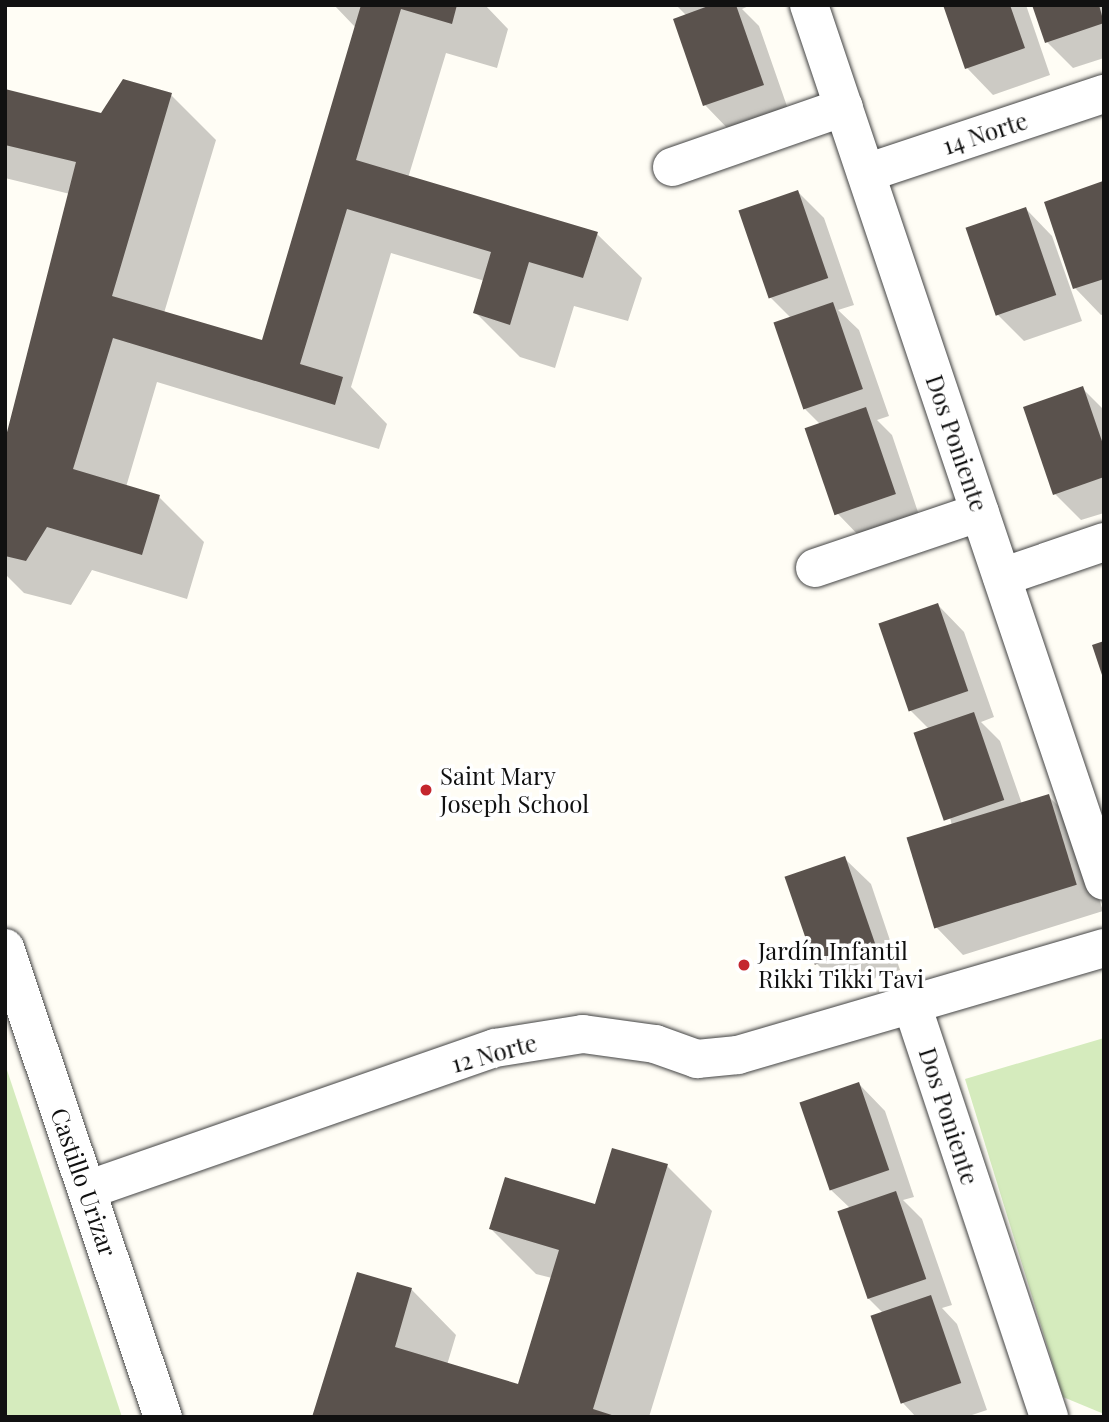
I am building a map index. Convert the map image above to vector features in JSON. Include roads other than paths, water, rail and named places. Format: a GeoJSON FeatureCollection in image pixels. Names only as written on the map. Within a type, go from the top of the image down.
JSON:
{"type":"FeatureCollection","features":[{"type":"Feature","properties":{"kind":"street","name":"Dos Poniente"},"geometry":{"type":"LineString","coordinates":[[809,5],[1104,881]]}},
{"type":"Feature","properties":{"kind":"street","name":"14 Norte"},"geometry":{"type":"LineString","coordinates":[[866,173],[1104,94]]}},
{"type":"Feature","properties":{"kind":"street"},"geometry":{"type":"LineString","coordinates":[[672,167],[844,107]]}},
{"type":"Feature","properties":{"kind":"street"},"geometry":{"type":"LineString","coordinates":[[815,568],[980,512]]}},
{"type":"Feature","properties":{"kind":"street"},"geometry":{"type":"LineString","coordinates":[[1002,577],[1104,542]]}},
{"type":"Feature","properties":{"kind":"street","name":"Castillo Urizar"},"geometry":{"type":"LineString","coordinates":[[5,948],[163,1417]]}},
{"type":"Feature","properties":{"kind":"street"},"geometry":{"type":"LineString","coordinates":[[912,1005],[1104,948]]}},
{"type":"Feature","properties":{"kind":"street","name":"Dos Poniente"},"geometry":{"type":"LineString","coordinates":[[912,1005],[1038,1414]]}},
{"type":"Feature","properties":{"kind":"street","name":"12 Norte"},"geometry":{"type":"LineString","coordinates":[[87,1190],[495,1048],[583,1034],[711,1058],[912,1005]]}},
{"type":"Feature","properties":{"kind":"place","name":"Saint Mary Joseph School"},"geometry":{"type":"Point","coordinates":[426,790]}},
{"type":"Feature","properties":{"kind":"place","name":"Jardín Infantil Rikki Tikki Tavi"},"geometry":{"type":"Point","coordinates":[744,965]}}]}
